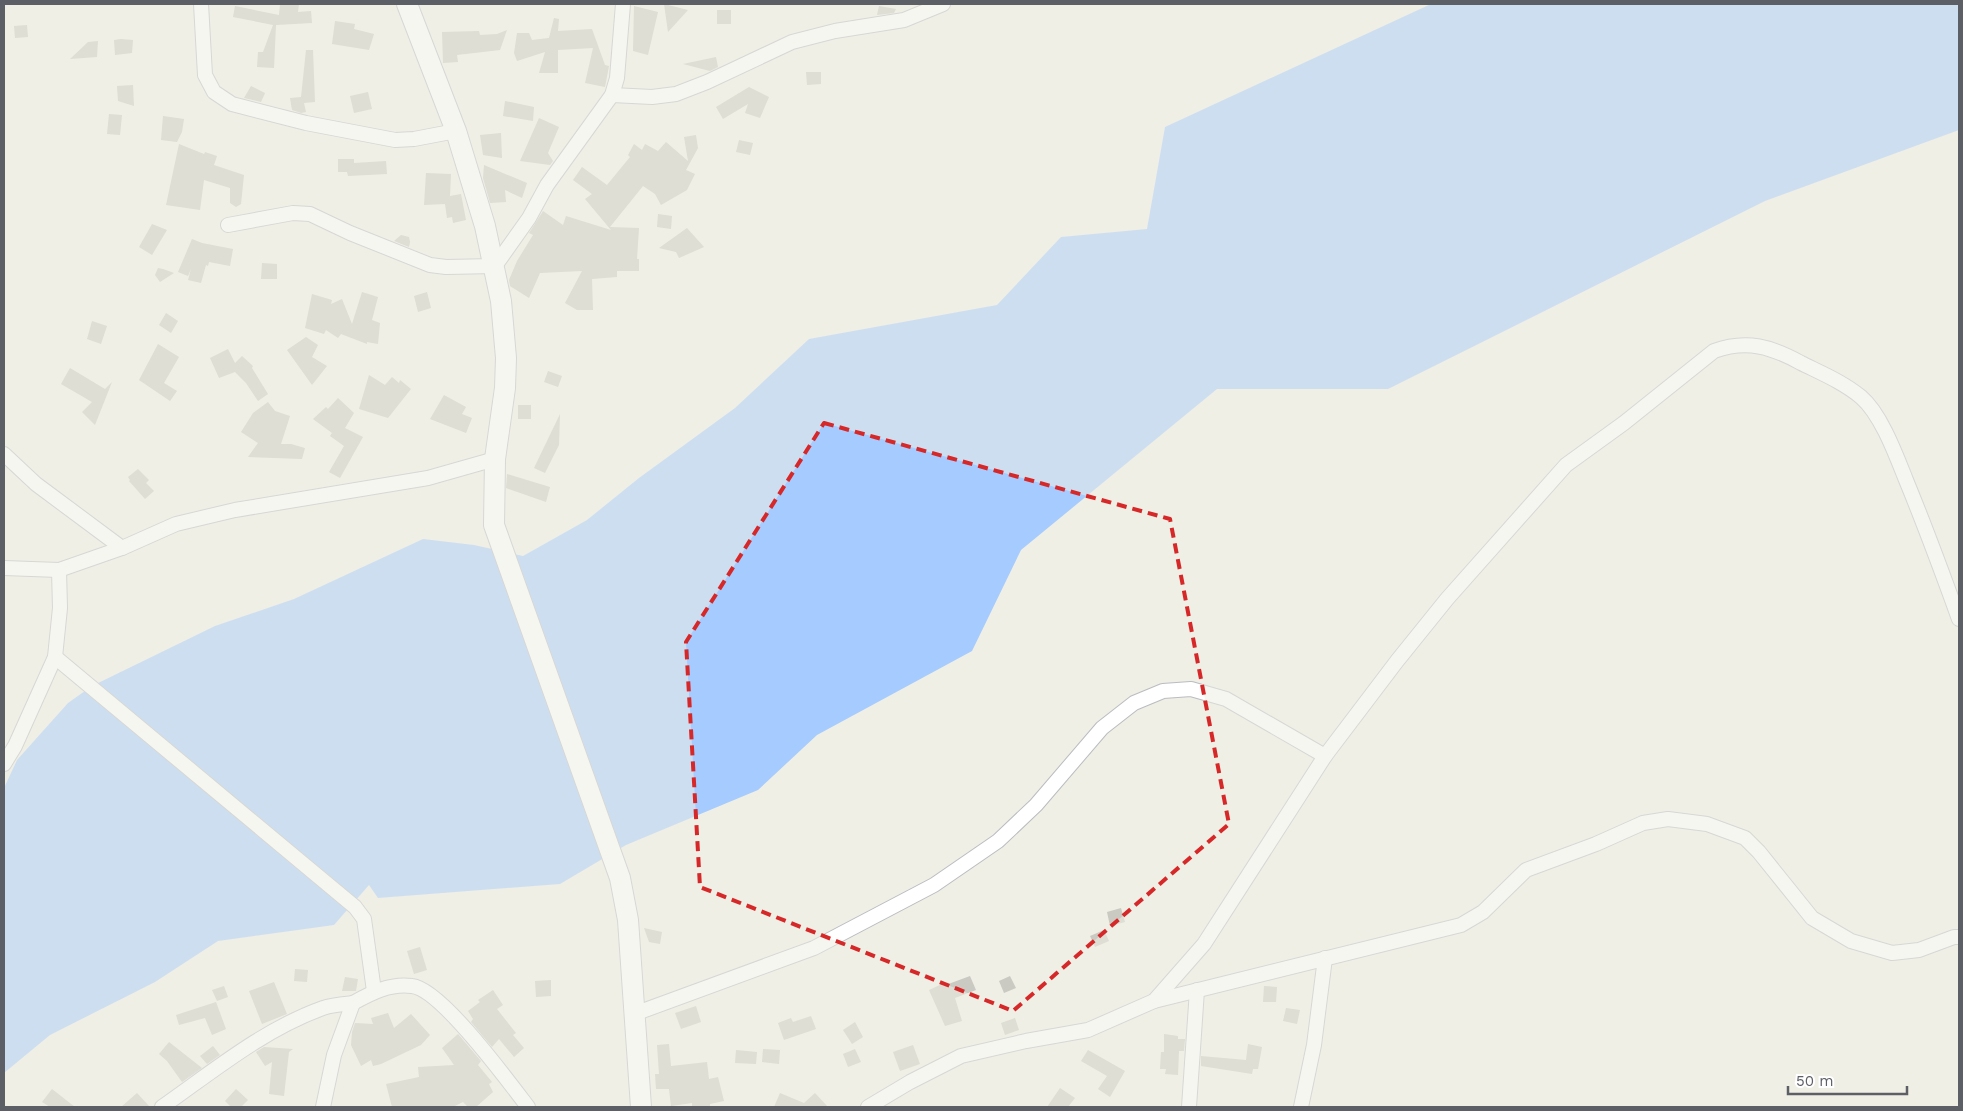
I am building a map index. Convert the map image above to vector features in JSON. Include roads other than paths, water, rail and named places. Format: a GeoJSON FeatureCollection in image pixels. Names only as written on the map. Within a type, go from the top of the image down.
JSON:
{"type":"FeatureCollection","features":[{"type":"Feature","properties":{"kind":"street"},"geometry":{"type":"LineString","coordinates":[[201,4],[205,75],[214,92],[232,104],[306,123],[395,140],[414,139],[456,131]]}},
{"type":"Feature","properties":{"kind":"street"},"geometry":{"type":"LineString","coordinates":[[407,4],[456,131],[495,266],[501,300],[506,358],[505,388],[495,459],[494,525],[620,878],[628,920],[641,1107]]}},
{"type":"Feature","properties":{"kind":"street"},"geometry":{"type":"LineString","coordinates":[[495,266],[529,218],[547,185],[612,95],[617,78],[623,4]]}},
{"type":"Feature","properties":{"kind":"street"},"geometry":{"type":"LineString","coordinates":[[612,95],[652,97],[676,94],[707,82],[792,42],[835,30],[904,20],[942,4]]}},
{"type":"Feature","properties":{"kind":"street"},"geometry":{"type":"LineString","coordinates":[[228,225],[293,213],[310,214],[350,233],[430,265],[446,267],[495,266]]}},
{"type":"Feature","properties":{"kind":"street"},"geometry":{"type":"LineString","coordinates":[[1154,1001],[1204,944],[1325,756],[1397,660],[1447,599],[1566,465],[1624,423],[1714,351],[1729,345],[1747,344],[1784,354],[1833,379],[1862,397],[1881,423],[1896,455],[1959,619]]}},
{"type":"Feature","properties":{"kind":"street"},"geometry":{"type":"LineString","coordinates":[[4,454],[36,484],[122,548]]}},
{"type":"Feature","properties":{"kind":"street"},"geometry":{"type":"LineString","coordinates":[[4,568],[59,570],[122,548],[176,524],[235,510],[428,478],[495,459]]}},
{"type":"Feature","properties":{"kind":"street"},"geometry":{"type":"LineString","coordinates":[[4,764],[15,746],[56,657],[60,608],[59,570]]}},
{"type":"Feature","properties":{"kind":"street"},"geometry":{"type":"LineString","coordinates":[[56,657],[355,907],[364,919],[374,990]]}},
{"type":"Feature","properties":{"kind":"street"},"geometry":{"type":"LineString","coordinates":[[634,1014],[814,948],[934,885],[998,841],[1036,805],[1102,728],[1134,703],[1163,691],[1191,689],[1226,698],[1325,756]]}},
{"type":"Feature","properties":{"kind":"street"},"geometry":{"type":"LineString","coordinates":[[868,1107],[910,1082],[961,1056],[1026,1041],[1088,1030],[1154,1001],[1460,925],[1483,912],[1526,870],[1596,844],[1642,822],[1668,819],[1707,824],[1745,838],[1759,852],[1812,918],[1852,942],[1892,953],[1919,950],[1954,937],[1959,937]]}},
{"type":"Feature","properties":{"kind":"street"},"geometry":{"type":"LineString","coordinates":[[1301,1107],[1314,1045],[1325,958]]}},
{"type":"Feature","properties":{"kind":"street"},"geometry":{"type":"LineString","coordinates":[[162,1107],[245,1048],[296,1020],[324,1007],[353,1003],[374,990],[412,986],[431,994],[458,1021],[528,1107]]}},
{"type":"Feature","properties":{"kind":"street"},"geometry":{"type":"LineString","coordinates":[[1190,1107],[1197,990]]}},
{"type":"Feature","properties":{"kind":"street"},"geometry":{"type":"LineString","coordinates":[[323,1107],[334,1055],[353,1003]]}},
{"type":"Feature","properties":{"kind":"water"},"geometry":{"type":"Polygon","coordinates":[[[1431,4],[1959,4],[1959,130],[1765,201],[1388,389],[1217,389],[1021,550],[972,651],[817,735],[758,790],[626,845],[560,884],[378,898],[369,885],[334,925],[218,941],[155,982],[50,1035],[4,1073],[4,788],[17,760],[68,703],[92,686],[215,626],[294,599],[423,539],[474,545],[523,556],[587,520],[639,478],[735,408],[809,339],[997,305],[1061,237],[1147,229],[1165,127],[1431,4]]]}}]}
